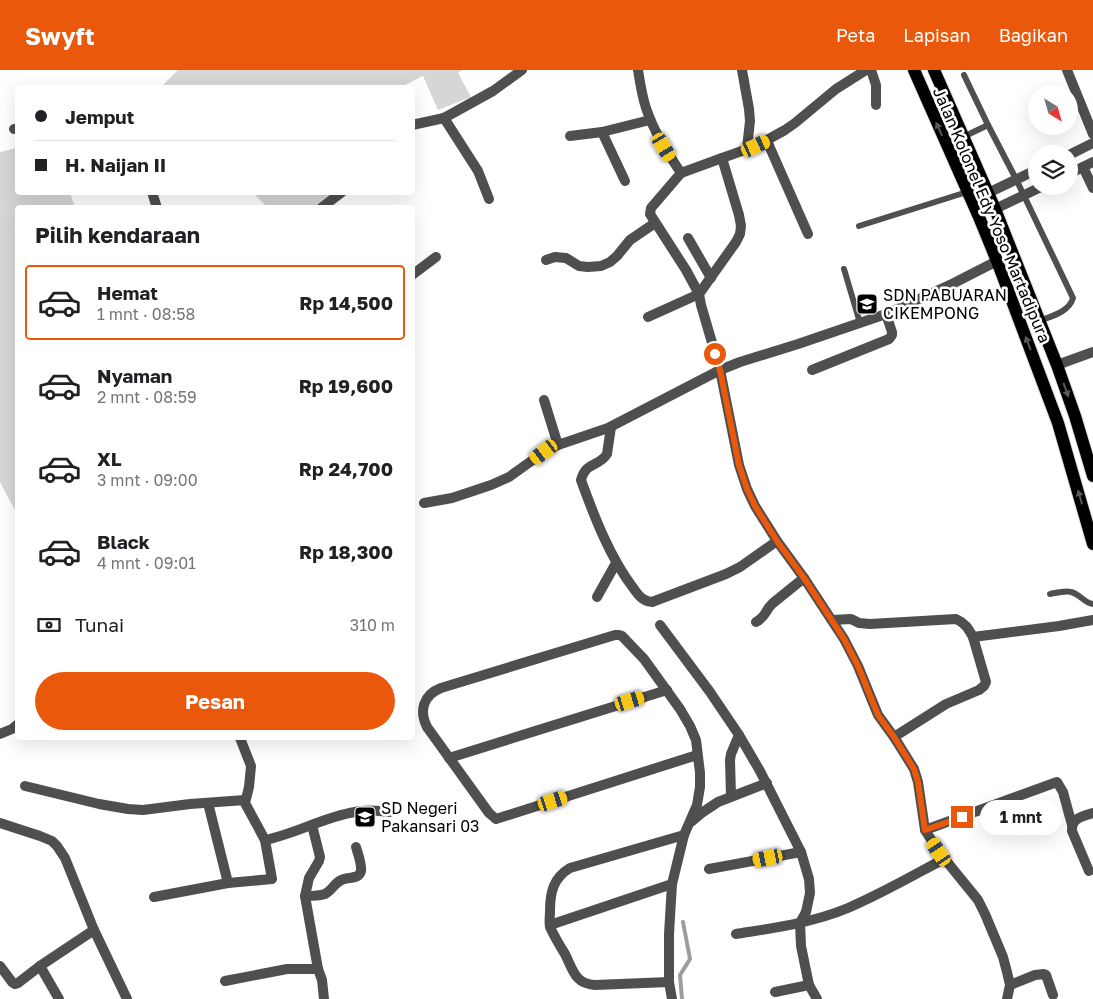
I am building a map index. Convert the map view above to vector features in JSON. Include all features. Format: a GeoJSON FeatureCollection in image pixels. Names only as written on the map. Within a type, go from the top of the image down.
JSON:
{"type":"FeatureCollection","features":[{"type":"Feature","properties":{"kind":"main road","name":"Jalan Kolonel Edy Yoso Martadipura"},"geometry":{"type":"LineString","coordinates":[[914,70],[997,261],[1058,423],[1093,544]]}},
{"type":"Feature","properties":{"kind":"main road","name":"Jalan Kolonel Edy Yoso Martadipura"},"geometry":{"type":"LineString","coordinates":[[934,70],[995,209],[1057,365],[1093,476]]}},
{"type":"Feature","properties":{"kind":"main road"},"geometry":{"type":"LineString","coordinates":[[969,196],[988,193]]}},
{"type":"Feature","properties":{"kind":"main road"},"geometry":{"type":"LineString","coordinates":[[979,217],[995,209]]}},
{"type":"Feature","properties":{"kind":"street"},"geometry":{"type":"LineString","coordinates":[[415,124],[444,118],[493,91],[522,70]]}},
{"type":"Feature","properties":{"kind":"street"},"geometry":{"type":"LineString","coordinates":[[638,70],[645,107],[650,120],[658,138],[681,173]]}},
{"type":"Feature","properties":{"kind":"street"},"geometry":{"type":"LineString","coordinates":[[742,70],[750,121],[747,148]]}},
{"type":"Feature","properties":{"kind":"street"},"geometry":{"type":"LineString","coordinates":[[866,70],[836,89],[795,123],[767,141],[681,173],[651,208],[650,214],[699,294],[720,370],[739,465],[747,489],[755,506],[777,541],[844,639],[858,666],[878,715],[907,757],[916,776],[925,830],[944,859],[970,890],[981,907],[1003,957],[1010,985],[1007,999]]}},
{"type":"Feature","properties":{"kind":"street"},"geometry":{"type":"LineString","coordinates":[[871,70],[876,85],[876,105]]}},
{"type":"Feature","properties":{"kind":"street"},"geometry":{"type":"LineString","coordinates":[[1067,70],[1093,134]]}},
{"type":"Feature","properties":{"kind":"street"},"geometry":{"type":"LineString","coordinates":[[444,118],[478,170],[489,199]]}},
{"type":"Feature","properties":{"kind":"street"},"geometry":{"type":"LineString","coordinates":[[570,136],[602,132],[650,120]]}},
{"type":"Feature","properties":{"kind":"street"},"geometry":{"type":"LineString","coordinates":[[602,132],[625,181]]}},
{"type":"Feature","properties":{"kind":"street"},"geometry":{"type":"LineString","coordinates":[[767,141],[808,234]]}},
{"type":"Feature","properties":{"kind":"street"},"geometry":{"type":"LineString","coordinates":[[1078,150],[1093,143]]}},
{"type":"Feature","properties":{"kind":"street"},"geometry":{"type":"LineString","coordinates":[[648,317],[699,294],[740,234],[739,215],[722,158]]}},
{"type":"Feature","properties":{"kind":"street"},"geometry":{"type":"LineString","coordinates":[[1078,170],[1093,162]]}},
{"type":"Feature","properties":{"kind":"street"},"geometry":{"type":"LineString","coordinates":[[1083,167],[1093,188]]}},
{"type":"Feature","properties":{"kind":"street"},"geometry":{"type":"LineString","coordinates":[[988,193],[1028,174]]}},
{"type":"Feature","properties":{"kind":"street"},"geometry":{"type":"LineString","coordinates":[[995,209],[1028,194]]}},
{"type":"Feature","properties":{"kind":"street"},"geometry":{"type":"LineString","coordinates":[[325,205],[338,195]]}},
{"type":"Feature","properties":{"kind":"street"},"geometry":{"type":"LineString","coordinates":[[546,260],[555,257],[566,258],[579,266],[600,266],[610,262],[630,240],[655,223]]}},
{"type":"Feature","properties":{"kind":"street"},"geometry":{"type":"LineString","coordinates":[[688,238],[710,278]]}},
{"type":"Feature","properties":{"kind":"street"},"geometry":{"type":"LineString","coordinates":[[415,273],[436,257]]}},
{"type":"Feature","properties":{"kind":"street"},"geometry":{"type":"LineString","coordinates":[[424,503],[452,498],[500,481],[514,474],[544,452],[567,441],[611,427],[720,370],[886,314],[997,261]]}},
{"type":"Feature","properties":{"kind":"street"},"geometry":{"type":"LineString","coordinates":[[812,370],[889,339],[892,332],[886,314]]}},
{"type":"Feature","properties":{"kind":"street"},"geometry":{"type":"LineString","coordinates":[[1057,365],[1093,352]]}},
{"type":"Feature","properties":{"kind":"street"},"geometry":{"type":"LineString","coordinates":[[544,400],[558,445]]}},
{"type":"Feature","properties":{"kind":"street"},"geometry":{"type":"LineString","coordinates":[[611,427],[607,454],[600,461],[584,470],[581,480],[616,563],[642,599],[652,602],[740,568],[777,541]]}},
{"type":"Feature","properties":{"kind":"street"},"geometry":{"type":"LineString","coordinates":[[597,597],[616,563]]}},
{"type":"Feature","properties":{"kind":"street"},"geometry":{"type":"LineString","coordinates":[[756,622],[763,618],[770,606],[804,578]]}},
{"type":"Feature","properties":{"kind":"street"},"geometry":{"type":"LineString","coordinates":[[832,620],[851,619],[859,623],[870,624],[956,619],[968,627],[973,637],[986,682],[984,686],[946,704],[894,737]]}},
{"type":"Feature","properties":{"kind":"street"},"geometry":{"type":"LineString","coordinates":[[973,637],[1093,620]]}},
{"type":"Feature","properties":{"kind":"street"},"geometry":{"type":"LineString","coordinates":[[660,625],[710,692],[739,735],[767,782],[802,852],[809,879],[810,893],[806,912],[800,923],[801,946],[808,985],[817,999]]}},
{"type":"Feature","properties":{"kind":"street"},"geometry":{"type":"LineString","coordinates":[[672,999],[669,982],[669,934],[672,884],[686,830],[697,805],[700,773],[696,740],[690,726],[667,690],[633,647],[625,638],[619,635],[609,636],[441,688],[426,699],[424,705],[423,717],[427,727],[489,813],[496,819],[697,755]]}},
{"type":"Feature","properties":{"kind":"street"},"geometry":{"type":"LineString","coordinates":[[448,758],[667,690]]}},
{"type":"Feature","properties":{"kind":"street"},"geometry":{"type":"LineString","coordinates":[[0,734],[15,726]]}},
{"type":"Feature","properties":{"kind":"street"},"geometry":{"type":"LineString","coordinates":[[731,796],[730,760],[739,735]]}},
{"type":"Feature","properties":{"kind":"street"},"geometry":{"type":"LineString","coordinates":[[154,897],[228,883],[272,879],[265,840],[245,803],[251,766],[241,740]]}},
{"type":"Feature","properties":{"kind":"street"},"geometry":{"type":"LineString","coordinates":[[669,982],[587,985],[579,980],[572,970],[550,925],[550,895],[556,882],[562,872],[570,868],[686,830],[703,812],[718,802],[767,782]]}},
{"type":"Feature","properties":{"kind":"street"},"geometry":{"type":"LineString","coordinates":[[925,830],[1057,782],[1063,792],[1072,831],[1089,870]]}},
{"type":"Feature","properties":{"kind":"street"},"geometry":{"type":"LineString","coordinates":[[25,786],[99,804],[143,810],[245,800]]}},
{"type":"Feature","properties":{"kind":"street"},"geometry":{"type":"LineString","coordinates":[[208,803],[228,883]]}},
{"type":"Feature","properties":{"kind":"street"},"geometry":{"type":"LineString","coordinates":[[265,840],[281,837],[354,812],[366,810],[390,812]]}},
{"type":"Feature","properties":{"kind":"street"},"geometry":{"type":"LineString","coordinates":[[1072,825],[1079,818],[1093,813]]}},
{"type":"Feature","properties":{"kind":"street"},"geometry":{"type":"LineString","coordinates":[[0,823],[40,836],[52,841],[57,846],[64,858],[124,998]]}},
{"type":"Feature","properties":{"kind":"street"},"geometry":{"type":"LineString","coordinates":[[312,825],[320,857],[308,878],[305,896],[324,999]]}},
{"type":"Feature","properties":{"kind":"street"},"geometry":{"type":"LineString","coordinates":[[305,896],[324,894],[336,882],[359,875],[361,869],[356,847]]}},
{"type":"Feature","properties":{"kind":"street"},"geometry":{"type":"LineString","coordinates":[[709,869],[802,852]]}},
{"type":"Feature","properties":{"kind":"street"},"geometry":{"type":"LineString","coordinates":[[736,934],[800,923],[847,908],[944,859]]}},
{"type":"Feature","properties":{"kind":"street"},"geometry":{"type":"LineString","coordinates":[[550,925],[672,884]]}},
{"type":"Feature","properties":{"kind":"street"},"geometry":{"type":"LineString","coordinates":[[0,966],[12,982],[18,983],[94,930]]}},
{"type":"Feature","properties":{"kind":"street"},"geometry":{"type":"LineString","coordinates":[[40,966],[59,999]]}},
{"type":"Feature","properties":{"kind":"street"},"geometry":{"type":"LineString","coordinates":[[225,981],[287,968],[318,969]]}},
{"type":"Feature","properties":{"kind":"street"},"geometry":{"type":"LineString","coordinates":[[1010,985],[1035,975],[1044,974],[1053,994]]}},
{"type":"Feature","properties":{"kind":"street"},"geometry":{"type":"LineString","coordinates":[[775,992],[808,985]]}},
{"type":"Feature","properties":{"kind":"lane"},"geometry":{"type":"LineString","coordinates":[[964,75],[1073,298],[1071,305],[1065,310],[1039,322]]}},
{"type":"Feature","properties":{"kind":"lane"},"geometry":{"type":"LineString","coordinates":[[963,136],[988,126]]}},
{"type":"Feature","properties":{"kind":"lane"},"geometry":{"type":"LineString","coordinates":[[859,226],[969,196]]}},
{"type":"Feature","properties":{"kind":"lane"},"geometry":{"type":"LineString","coordinates":[[844,269],[860,323]]}},
{"type":"Feature","properties":{"kind":"lane"},"geometry":{"type":"LineString","coordinates":[[1050,594],[1067,591],[1073,592],[1086,602],[1093,604]]}},
{"type":"Feature","properties":{"kind":"shaded area"},"geometry":{"type":"Polygon","coordinates":[[[178,70],[462,70],[458,73],[471,97],[438,110],[423,76],[405,85],[163,85],[178,70]]]}},
{"type":"Feature","properties":{"kind":"shaded area"},"geometry":{"type":"Polygon","coordinates":[[[15,148],[15,195],[71,195],[74,205],[15,205],[15,510],[0,482],[0,152],[15,148]]]}},
{"type":"Feature","properties":{"kind":"shaded area"},"geometry":{"type":"Polygon","coordinates":[[[255,195],[329,195],[316,205],[265,205],[255,195]]]}},
{"type":"Feature","properties":{"kind":"waterway"},"geometry":{"type":"LineString","coordinates":[[682,999],[680,975],[690,959],[683,922]]}},
{"type":"Feature","properties":{"kind":"place","name":"SDN PABUARAN CIKEMPONG"},"geometry":{"type":"Point","coordinates":[867,304]}},
{"type":"Feature","properties":{"kind":"place","name":"SD Negeri Pakansari 03"},"geometry":{"type":"Point","coordinates":[365,817]}},
{"type":"Feature","properties":{"kind":"route"},"geometry":{"type":"LineString","coordinates":[[715,354],[720,370],[739,465],[747,489],[755,506],[777,541],[844,639],[858,666],[878,715],[914,769],[918,782],[925,830],[962,817]]}}]}
